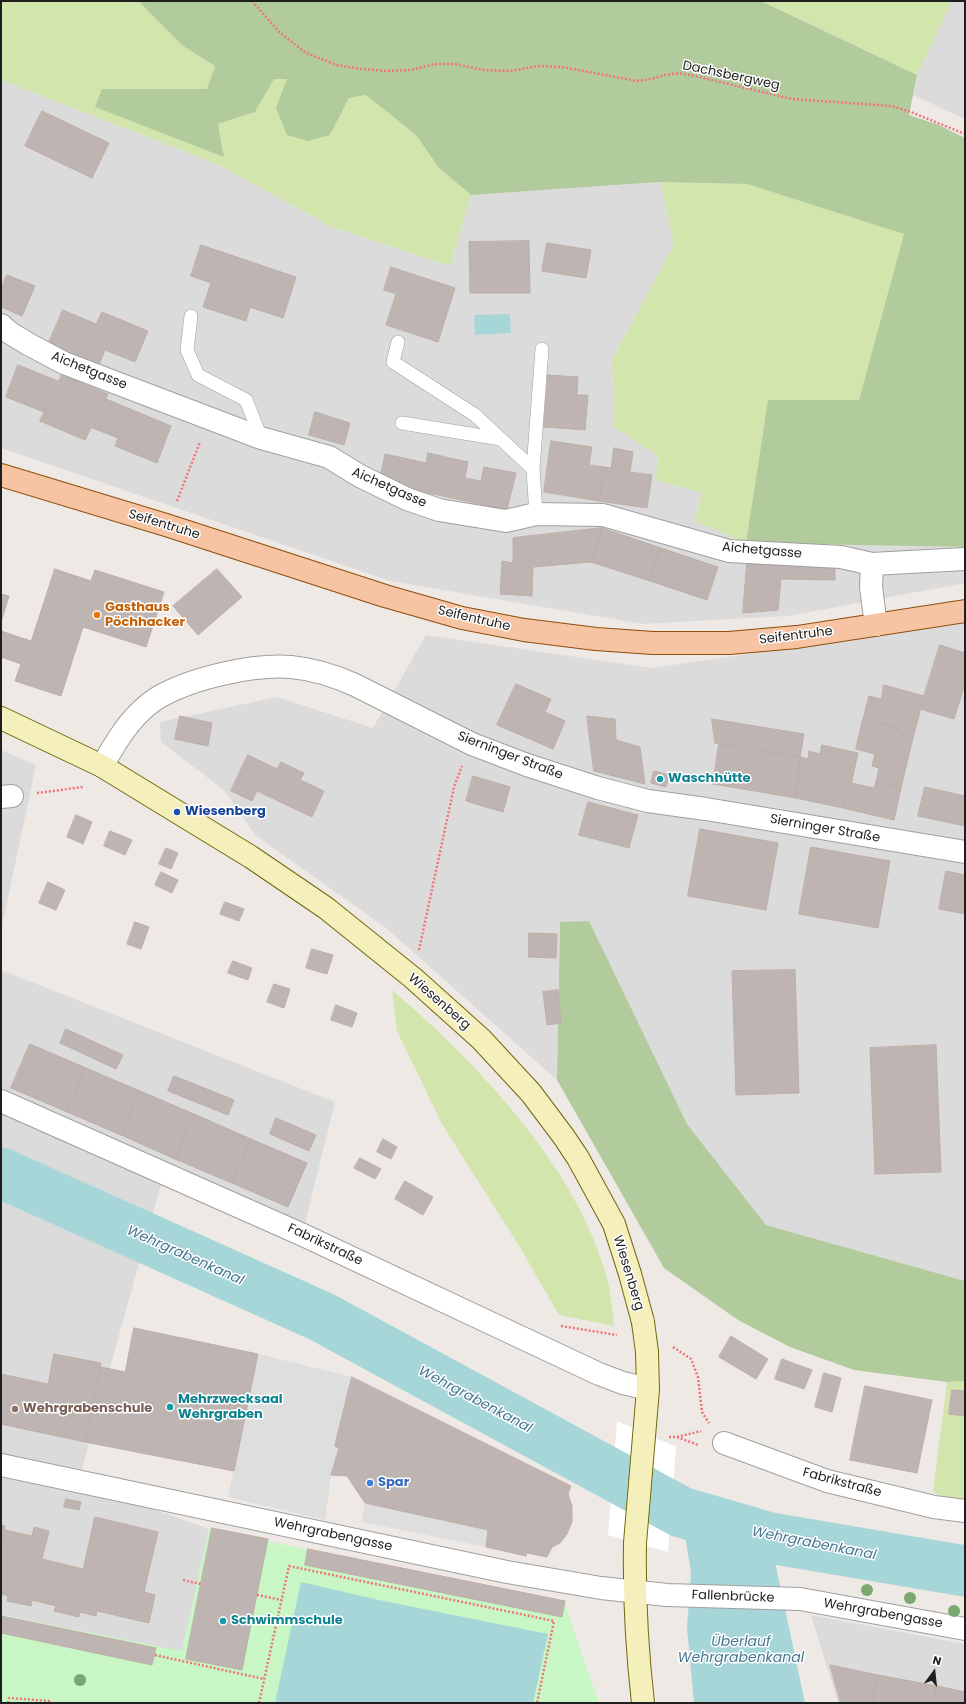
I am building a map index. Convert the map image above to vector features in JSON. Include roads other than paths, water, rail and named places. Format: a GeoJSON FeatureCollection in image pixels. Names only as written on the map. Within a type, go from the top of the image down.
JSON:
{"type":"FeatureCollection","features":[{"type":"Feature","properties":{"kind":"main road","name":"Seifentruhe"},"geometry":{"type":"LineString","coordinates":[[1,475],[166,525],[399,600],[462,618],[524,630],[610,640],[653,643],[728,643],[797,637],[965,611]]}},
{"type":"Feature","properties":{"kind":"main road","name":"Wiesenberg"},"geometry":{"type":"LineString","coordinates":[[1,718],[102,766],[257,862],[326,908],[412,978],[482,1039],[531,1093],[564,1137],[614,1224],[643,1322],[647,1352],[648,1388],[635,1543],[635,1592]]}},
{"type":"Feature","properties":{"kind":"main road"},"geometry":{"type":"LineString","coordinates":[[635,1592],[636,1637],[642,1703]]}},
{"type":"Feature","properties":{"kind":"street","name":"Aichetgasse"},"geometry":{"type":"LineString","coordinates":[[1,325],[10,333],[64,363],[261,438],[329,457],[360,476],[407,499],[439,510],[506,521],[536,514],[603,515],[729,551],[840,557],[872,564],[965,559]]}},
{"type":"Feature","properties":{"kind":"street"},"geometry":{"type":"LineString","coordinates":[[872,564],[871,587],[876,625]]}},
{"type":"Feature","properties":{"kind":"street","name":"Sierninger Straße"},"geometry":{"type":"LineString","coordinates":[[102,766],[121,734],[133,720],[158,697],[185,685],[227,673],[265,667],[291,667],[336,677],[355,685],[472,744],[527,765],[598,788],[648,801],[706,809],[965,852]]}},
{"type":"Feature","properties":{"kind":"street","name":"Fabrikstraße"},"geometry":{"type":"LineString","coordinates":[[1,1101],[303,1234],[599,1374],[623,1384],[648,1388]]}},
{"type":"Feature","properties":{"kind":"street","name":"Fabrikstraße"},"geometry":{"type":"LineString","coordinates":[[718,1436],[828,1481],[934,1507],[965,1511]]}},
{"type":"Feature","properties":{"kind":"street","name":"Wehrgrabengasse"},"geometry":{"type":"LineString","coordinates":[[1,1465],[507,1572],[601,1588],[667,1595]]}},
{"type":"Feature","properties":{"kind":"street","name":"Fallenbrücke"},"geometry":{"type":"LineString","coordinates":[[667,1595],[800,1599]]}},
{"type":"Feature","properties":{"kind":"street","name":"Wehrgrabengasse"},"geometry":{"type":"LineString","coordinates":[[800,1599],[965,1629]]}},
{"type":"Feature","properties":{"kind":"lane"},"geometry":{"type":"LineString","coordinates":[[192,316],[187,350],[198,375],[246,400],[261,438]]}},
{"type":"Feature","properties":{"kind":"lane"},"geometry":{"type":"LineString","coordinates":[[398,342],[393,362],[475,415],[534,469]]}},
{"type":"Feature","properties":{"kind":"lane"},"geometry":{"type":"LineString","coordinates":[[536,514],[534,469],[542,349]]}},
{"type":"Feature","properties":{"kind":"lane"},"geometry":{"type":"LineString","coordinates":[[402,423],[501,439]]}},
{"type":"Feature","properties":{"kind":"water"},"geometry":{"type":"Polygon","coordinates":[[[510,314],[511,333],[475,335],[474,315],[510,314]]]}},
{"type":"Feature","properties":{"kind":"water","name":"Überlauf Wehrgrabenkanal"},"geometry":{"type":"Polygon","coordinates":[[[681,1512],[770,1538],[805,1703],[694,1703],[687,1628],[691,1572],[681,1512]]]}},
{"type":"Feature","properties":{"kind":"water"},"geometry":{"type":"Polygon","coordinates":[[[301,1582],[379,1600],[548,1634],[533,1703],[275,1703],[301,1582]]]}},
{"type":"Feature","properties":{"kind":"waterway","name":"Wehrgrabenkanal"},"geometry":{"type":"LineString","coordinates":[[1,1173],[322,1317],[681,1512],[770,1538],[965,1571]]}},
{"type":"Feature","properties":{"kind":"place","name":"Gasthaus Pöchhacker"},"geometry":{"type":"Point","coordinates":[97,615]}},
{"type":"Feature","properties":{"kind":"place","name":"Waschhütte"},"geometry":{"type":"Point","coordinates":[660,779]}},
{"type":"Feature","properties":{"kind":"place","name":"Wiesenberg"},"geometry":{"type":"Point","coordinates":[177,812]}},
{"type":"Feature","properties":{"kind":"place","name":"Mehrzwecksaal Wehrgraben"},"geometry":{"type":"Point","coordinates":[170,1407]}},
{"type":"Feature","properties":{"kind":"place","name":"Wehrgrabenschule"},"geometry":{"type":"Point","coordinates":[15,1409]}},
{"type":"Feature","properties":{"kind":"place","name":"Spar"},"geometry":{"type":"Point","coordinates":[370,1483]}},
{"type":"Feature","properties":{"kind":"place","name":"Schwimmschule"},"geometry":{"type":"Point","coordinates":[223,1621]}}]}
